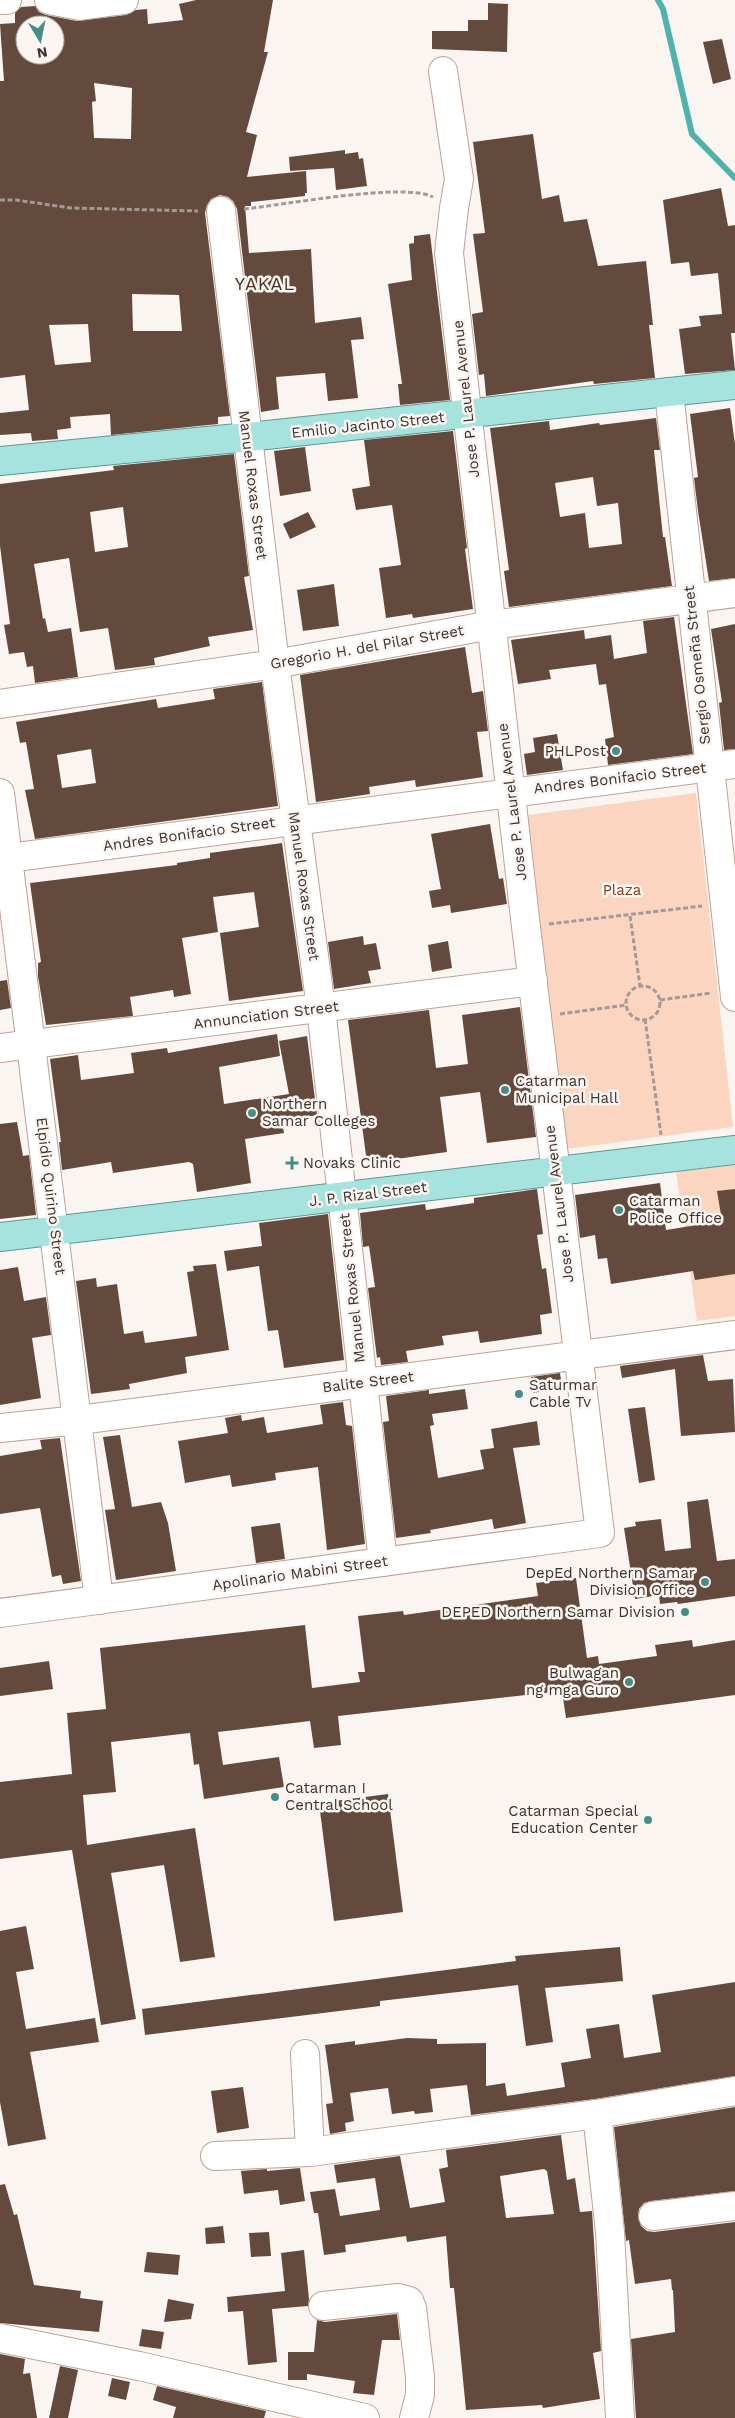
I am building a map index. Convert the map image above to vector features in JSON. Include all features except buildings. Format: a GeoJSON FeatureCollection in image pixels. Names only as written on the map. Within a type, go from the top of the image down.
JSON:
{"type":"FeatureCollection","features":[{"type":"Feature","properties":{"kind":"main road","name":"Emilio Jacinto Street"},"geometry":{"type":"LineString","coordinates":[[0,461],[248,437],[735,385]]}},
{"type":"Feature","properties":{"kind":"main road","name":"J. P. Rizal Street"},"geometry":{"type":"LineString","coordinates":[[0,1237],[735,1150]]}},
{"type":"Feature","properties":{"kind":"street"},"geometry":{"type":"LineString","coordinates":[[0,0],[7,0]]}},
{"type":"Feature","properties":{"kind":"street"},"geometry":{"type":"LineString","coordinates":[[49,0],[80,6],[124,0]]}},
{"type":"Feature","properties":{"kind":"street","name":"Jose P. Laurel Avenue"},"geometry":{"type":"LineString","coordinates":[[443,71],[460,179],[454,208],[450,252],[510,792],[600,1533]]}},
{"type":"Feature","properties":{"kind":"street","name":"Manuel Roxas Street"},"geometry":{"type":"LineString","coordinates":[[221,211],[276,664],[321,1008],[383,1562]]}},
{"type":"Feature","properties":{"kind":"street","name":"Sergio Osmeña Street"},"geometry":{"type":"LineString","coordinates":[[669,392],[708,766],[735,994]]}},
{"type":"Feature","properties":{"kind":"street","name":"Gregorio H. del Pilar Street"},"geometry":{"type":"LineString","coordinates":[[0,704],[276,664],[492,625],[735,593]]}},
{"type":"Feature","properties":{"kind":"street","name":"Andres Bonifacio Street"},"geometry":{"type":"LineString","coordinates":[[3,859],[735,764]]}},
{"type":"Feature","properties":{"kind":"street","name":"Elpidio Quirino Street"},"geometry":{"type":"LineString","coordinates":[[0,793],[3,859],[32,1044],[79,1420],[99,1600]]}},
{"type":"Feature","properties":{"kind":"street","name":"Annunciation Street"},"geometry":{"type":"LineString","coordinates":[[0,1048],[533,981]]}},
{"type":"Feature","properties":{"kind":"street","name":"Balite Street"},"geometry":{"type":"LineString","coordinates":[[0,1428],[79,1420],[735,1335]]}},
{"type":"Feature","properties":{"kind":"street","name":"Apolinario Mabini Street"},"geometry":{"type":"LineString","coordinates":[[0,1613],[600,1533]]}},
{"type":"Feature","properties":{"kind":"street"},"geometry":{"type":"LineString","coordinates":[[305,2054],[310,2152]]}},
{"type":"Feature","properties":{"kind":"street"},"geometry":{"type":"LineString","coordinates":[[215,2156],[310,2152],[597,2114],[735,2091]]}},
{"type":"Feature","properties":{"kind":"street"},"geometry":{"type":"LineString","coordinates":[[597,2114],[610,2232],[620,2418]]}},
{"type":"Feature","properties":{"kind":"street"},"geometry":{"type":"LineString","coordinates":[[653,2216],[735,2206]]}},
{"type":"Feature","properties":{"kind":"street"},"geometry":{"type":"LineString","coordinates":[[323,2306],[398,2298],[409,2300],[412,2308],[420,2376],[420,2395],[414,2418]]}},
{"type":"Feature","properties":{"kind":"street"},"geometry":{"type":"LineString","coordinates":[[0,2338],[139,2366],[365,2418]]}},
{"type":"Feature","properties":{"kind":"path"},"geometry":{"type":"LineString","coordinates":[[526,927],[630,916],[725,903]]}},
{"type":"Feature","properties":{"kind":"path"},"geometry":{"type":"LineString","coordinates":[[630,916],[640,986]]}},
{"type":"Feature","properties":{"kind":"path"},"geometry":{"type":"LineString","coordinates":[[640,986],[651,988],[660,1000],[655,1015],[645,1019],[634,1018],[626,1005],[628,995],[640,986]]}},
{"type":"Feature","properties":{"kind":"path"},"geometry":{"type":"LineString","coordinates":[[660,1000],[735,994]]}},
{"type":"Feature","properties":{"kind":"path"},"geometry":{"type":"LineString","coordinates":[[537,1016],[626,1005]]}},
{"type":"Feature","properties":{"kind":"path"},"geometry":{"type":"LineString","coordinates":[[645,1019],[664,1158]]}},
{"type":"Feature","properties":{"kind":"green space","name":"Plaza"},"geometry":{"type":"Polygon","coordinates":[[[696,793],[733,1127],[566,1149],[528,815],[696,793]]]}},
{"type":"Feature","properties":{"kind":"green space"},"geometry":{"type":"Polygon","coordinates":[[[735,1165],[735,1316],[697,1321],[676,1172],[735,1165]]]}},
{"type":"Feature","properties":{"kind":"waterway"},"geometry":{"type":"LineString","coordinates":[[658,0],[663,9],[692,134],[735,178]]}},
{"type":"Feature","properties":{"kind":"place","name":"PHLPost"},"geometry":{"type":"Point","coordinates":[616,751]}},
{"type":"Feature","properties":{"kind":"place","name":"Catarman Municipal Hall"},"geometry":{"type":"Point","coordinates":[505,1090]}},
{"type":"Feature","properties":{"kind":"place","name":"Northern Samar Colleges"},"geometry":{"type":"Point","coordinates":[252,1113]}},
{"type":"Feature","properties":{"kind":"place","name":"Novaks Clinic"},"geometry":{"type":"Point","coordinates":[292,1163]}},
{"type":"Feature","properties":{"kind":"place","name":"Catarman Police Office"},"geometry":{"type":"Point","coordinates":[619,1210]}},
{"type":"Feature","properties":{"kind":"place","name":"Saturmar Cable Tv"},"geometry":{"type":"Point","coordinates":[519,1394]}},
{"type":"Feature","properties":{"kind":"place","name":"DepEd Northern Samar Division Office"},"geometry":{"type":"Point","coordinates":[705,1582]}},
{"type":"Feature","properties":{"kind":"place","name":"DEPED Northern Samar Division"},"geometry":{"type":"Point","coordinates":[685,1612]}},
{"type":"Feature","properties":{"kind":"place","name":"Bulwagan ng mga Guro"},"geometry":{"type":"Point","coordinates":[629,1682]}},
{"type":"Feature","properties":{"kind":"place","name":"Catarman I Central School"},"geometry":{"type":"Point","coordinates":[275,1797]}},
{"type":"Feature","properties":{"kind":"place","name":"Catarman Special Education Center"},"geometry":{"type":"Point","coordinates":[648,1820]}},
{"type":"Feature","properties":{"kind":"district","name":"YAKAL"},"geometry":{"type":"Point","coordinates":[265,284]}}]}
